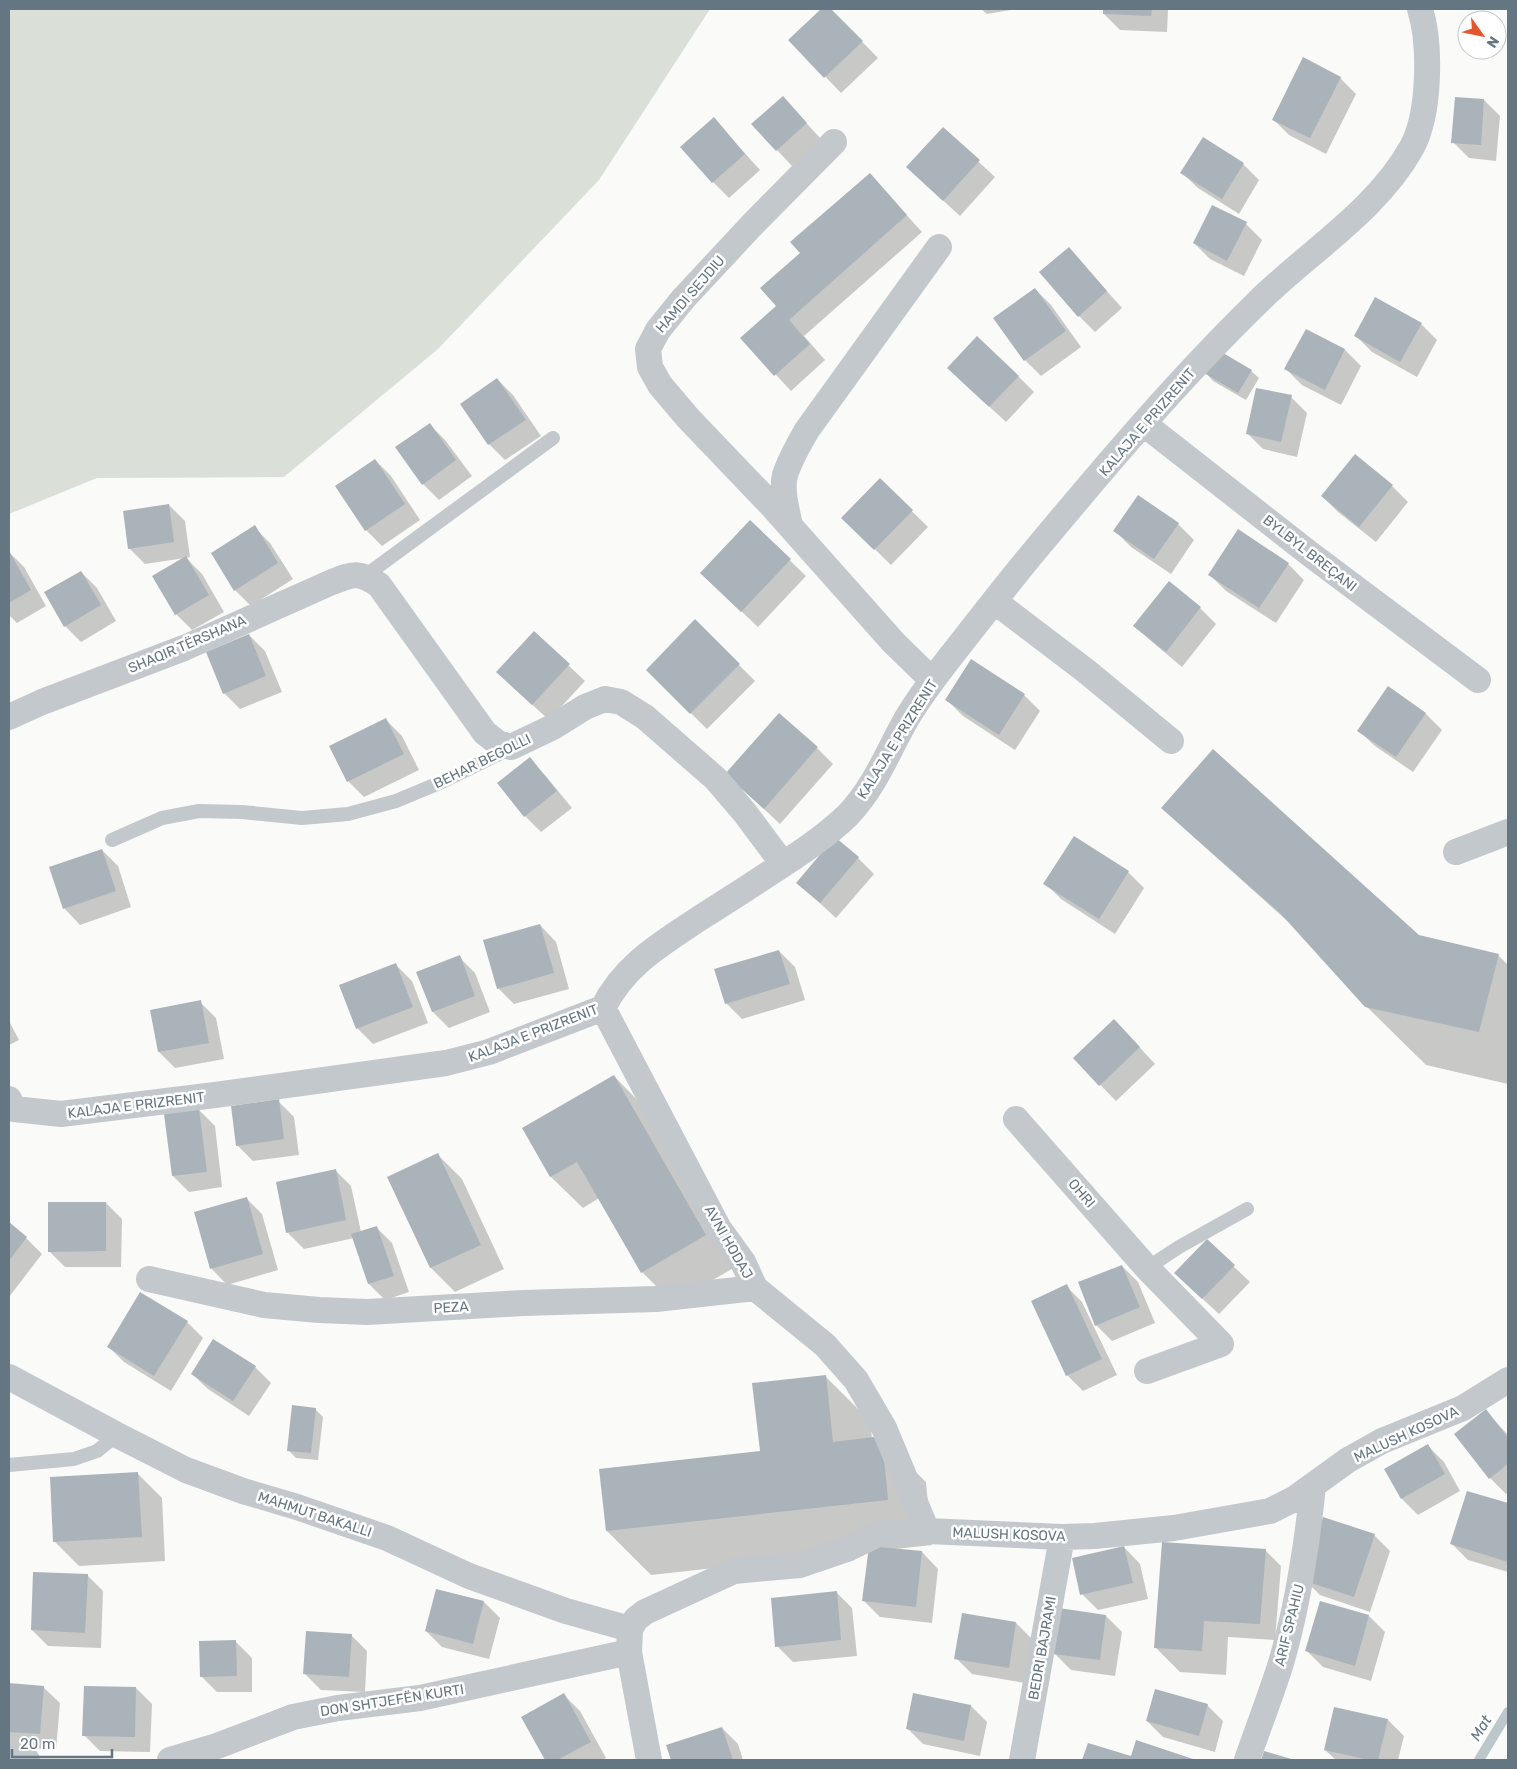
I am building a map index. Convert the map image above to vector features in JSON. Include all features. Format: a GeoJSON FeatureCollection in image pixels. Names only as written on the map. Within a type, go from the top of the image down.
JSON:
{"type":"FeatureCollection","features":[{"type":"Feature","properties":{"kind":"street","name":"KALAJA E PRIZRENIT"},"geometry":{"type":"LineString","coordinates":[[9,1100],[14,1109],[61,1114],[446,1063],[489,1052],[603,1008],[611,991],[640,959],[824,837],[850,812],[873,782],[907,718],[932,680],[1037,548],[1202,358],[1259,300],[1370,203],[1393,175],[1414,144],[1423,115],[1428,71],[1424,21],[1420,9]]}},
{"type":"Feature","properties":{"kind":"street","name":"HAMDI SEJDIU"},"geometry":{"type":"LineString","coordinates":[[834,142],[751,226],[683,299],[658,330],[648,349],[650,367],[660,385],[688,418],[790,526],[894,643],[932,680]]}},
{"type":"Feature","properties":{"kind":"street"},"geometry":{"type":"LineString","coordinates":[[790,526],[785,500],[785,477],[792,456],[808,430],[939,247]]}},
{"type":"Feature","properties":{"kind":"street","name":"BYLBYL BREÇANI"},"geometry":{"type":"LineString","coordinates":[[1144,424],[1310,554],[1478,680]]}},
{"type":"Feature","properties":{"kind":"street","name":"SHAQIR TËRSHANA"},"geometry":{"type":"LineString","coordinates":[[9,717],[42,702],[184,648],[332,582],[350,575],[365,576]]}},
{"type":"Feature","properties":{"kind":"street"},"geometry":{"type":"LineString","coordinates":[[365,576],[379,585],[485,733],[498,743],[511,748]]}},
{"type":"Feature","properties":{"kind":"street"},"geometry":{"type":"LineString","coordinates":[[994,601],[1086,671],[1171,741]]}},
{"type":"Feature","properties":{"kind":"street","name":"BEHAR BEGOLLI"},"geometry":{"type":"LineString","coordinates":[[511,748],[553,727],[585,707],[605,699],[621,702],[645,717],[716,779],[784,864]]}},
{"type":"Feature","properties":{"kind":"street"},"geometry":{"type":"LineString","coordinates":[[1456,852],[1508,832]]}},
{"type":"Feature","properties":{"kind":"street","name":"AVNI HODAJ"},"geometry":{"type":"LineString","coordinates":[[603,1008],[720,1229],[743,1262],[755,1288],[825,1346],[856,1380],[884,1428],[927,1531]]}},
{"type":"Feature","properties":{"kind":"street","name":"OHRI"},"geometry":{"type":"LineString","coordinates":[[1016,1119],[1147,1268],[1222,1344],[1147,1371]]}},
{"type":"Feature","properties":{"kind":"street","name":"PEZA"},"geometry":{"type":"LineString","coordinates":[[149,1279],[264,1305],[367,1312],[656,1298],[755,1288]]}},
{"type":"Feature","properties":{"kind":"street","name":"MAHMUT BAKALLI"},"geometry":{"type":"LineString","coordinates":[[9,1377],[186,1470],[243,1491],[297,1507],[378,1535],[469,1576],[566,1611],[630,1640]]}},
{"type":"Feature","properties":{"kind":"street","name":"MALUSH KOSOVA"},"geometry":{"type":"LineString","coordinates":[[630,1640],[636,1619],[645,1612],[734,1572],[800,1565],[847,1548],[880,1533],[927,1531],[1062,1537],[1095,1536],[1174,1528],[1270,1510],[1294,1499],[1348,1460],[1382,1441],[1463,1408],[1508,1380]]}},
{"type":"Feature","properties":{"kind":"street","name":"ARIF SPAHIU"},"geometry":{"type":"LineString","coordinates":[[1247,1760],[1281,1662],[1296,1602],[1308,1534],[1313,1486]]}},
{"type":"Feature","properties":{"kind":"street","name":"BEDRI BAJRAMI"},"geometry":{"type":"LineString","coordinates":[[1022,1760],[1062,1537]]}},
{"type":"Feature","properties":{"kind":"street"},"geometry":{"type":"LineString","coordinates":[[630,1640],[649,1760]]}},
{"type":"Feature","properties":{"kind":"street","name":"DON SHTJEFËN KURTI"},"geometry":{"type":"LineString","coordinates":[[170,1760],[210,1753],[292,1717],[338,1708],[420,1698],[630,1640]]}},
{"type":"Feature","properties":{"kind":"street"},"geometry":{"type":"LineString","coordinates":[[9,1757],[27,1760]]}},
{"type":"Feature","properties":{"kind":"lane"},"geometry":{"type":"LineString","coordinates":[[365,576],[552,438]]}},
{"type":"Feature","properties":{"kind":"lane","name":"BEHAR BEGOLLI"},"geometry":{"type":"LineString","coordinates":[[112,840],[162,818],[199,811],[242,812],[302,818],[348,814],[396,801],[444,781],[511,748]]}},
{"type":"Feature","properties":{"kind":"lane"},"geometry":{"type":"LineString","coordinates":[[1147,1268],[1179,1247],[1247,1210]]}},
{"type":"Feature","properties":{"kind":"lane"},"geometry":{"type":"LineString","coordinates":[[9,1465],[74,1459],[97,1451],[117,1435]]}},
{"type":"Feature","properties":{"kind":"shaded area"},"geometry":{"type":"Polygon","coordinates":[[[9,9],[710,9],[599,180],[438,349],[284,477],[97,478],[9,514],[9,9]]]}},
{"type":"Feature","properties":{"kind":"building"},"geometry":{"type":"Polygon","coordinates":[[[821,9],[831,9],[863,41],[824,78],[788,40],[821,9]]]}},
{"type":"Feature","properties":{"kind":"building"},"geometry":{"type":"Polygon","coordinates":[[[1103,9],[1152,9],[1151,16],[1103,14],[1103,9]]]}},
{"type":"Feature","properties":{"kind":"building"},"geometry":{"type":"Polygon","coordinates":[[[1303,57],[1341,77],[1310,138],[1272,120],[1303,57]]]}},
{"type":"Feature","properties":{"kind":"building"},"geometry":{"type":"Polygon","coordinates":[[[783,96],[807,123],[776,151],[751,124],[783,96]]]}},
{"type":"Feature","properties":{"kind":"building"},"geometry":{"type":"Polygon","coordinates":[[[1455,97],[1484,99],[1481,145],[1451,143],[1455,97]]]}},
{"type":"Feature","properties":{"kind":"building"},"geometry":{"type":"Polygon","coordinates":[[[714,117],[745,154],[712,183],[680,147],[714,117]]]}},
{"type":"Feature","properties":{"kind":"building"},"geometry":{"type":"Polygon","coordinates":[[[943,127],[980,160],[943,201],[906,167],[943,127]]]}},
{"type":"Feature","properties":{"kind":"building"},"geometry":{"type":"Polygon","coordinates":[[[1203,137],[1244,163],[1222,199],[1180,173],[1203,137]]]}},
{"type":"Feature","properties":{"kind":"building"},"geometry":{"type":"Polygon","coordinates":[[[870,173],[907,215],[789,320],[810,344],[774,376],[740,338],[776,306],[760,288],[800,253],[790,242],[870,173]]]}},
{"type":"Feature","properties":{"kind":"building"},"geometry":{"type":"Polygon","coordinates":[[[1212,205],[1247,222],[1227,261],[1193,243],[1212,205]]]}},
{"type":"Feature","properties":{"kind":"building"},"geometry":{"type":"Polygon","coordinates":[[[1069,247],[1107,291],[1078,317],[1039,272],[1069,247]]]}},
{"type":"Feature","properties":{"kind":"building"},"geometry":{"type":"Polygon","coordinates":[[[1035,288],[1066,331],[1024,361],[993,318],[1035,288]]]}},
{"type":"Feature","properties":{"kind":"building"},"geometry":{"type":"Polygon","coordinates":[[[1375,297],[1422,323],[1400,362],[1354,336],[1375,297]]]}},
{"type":"Feature","properties":{"kind":"building"},"geometry":{"type":"Polygon","coordinates":[[[1306,329],[1345,349],[1325,390],[1284,369],[1306,329]]]}},
{"type":"Feature","properties":{"kind":"building"},"geometry":{"type":"Polygon","coordinates":[[[977,336],[1019,376],[989,407],[947,368],[977,336]]]}},
{"type":"Feature","properties":{"kind":"building"},"geometry":{"type":"Polygon","coordinates":[[[1218,350],[1252,370],[1238,393],[1204,373],[1218,350]]]}},
{"type":"Feature","properties":{"kind":"building"},"geometry":{"type":"Polygon","coordinates":[[[497,378],[526,420],[488,445],[460,404],[497,378]]]}},
{"type":"Feature","properties":{"kind":"building"},"geometry":{"type":"Polygon","coordinates":[[[1256,388],[1292,395],[1281,442],[1246,434],[1256,388]]]}},
{"type":"Feature","properties":{"kind":"building"},"geometry":{"type":"Polygon","coordinates":[[[430,423],[456,460],[422,485],[395,447],[430,423]]]}},
{"type":"Feature","properties":{"kind":"building"},"geometry":{"type":"Polygon","coordinates":[[[1355,454],[1393,485],[1359,527],[1321,496],[1355,454]]]}},
{"type":"Feature","properties":{"kind":"building"},"geometry":{"type":"Polygon","coordinates":[[[375,459],[405,504],[365,531],[335,486],[375,459]]]}},
{"type":"Feature","properties":{"kind":"building"},"geometry":{"type":"Polygon","coordinates":[[[880,478],[913,510],[874,550],[841,518],[880,478]]]}},
{"type":"Feature","properties":{"kind":"building"},"geometry":{"type":"Polygon","coordinates":[[[1138,495],[1179,523],[1154,559],[1113,531],[1138,495]]]}},
{"type":"Feature","properties":{"kind":"building"},"geometry":{"type":"Polygon","coordinates":[[[169,504],[174,542],[128,549],[123,511],[169,504]]]}},
{"type":"Feature","properties":{"kind":"building"},"geometry":{"type":"Polygon","coordinates":[[[750,520],[791,559],[741,612],[700,573],[750,520]]]}},
{"type":"Feature","properties":{"kind":"building"},"geometry":{"type":"Polygon","coordinates":[[[255,525],[278,563],[234,591],[211,553],[255,525]]]}},
{"type":"Feature","properties":{"kind":"building"},"geometry":{"type":"Polygon","coordinates":[[[1238,529],[1289,563],[1259,608],[1208,575],[1238,529]]]}},
{"type":"Feature","properties":{"kind":"building"},"geometry":{"type":"Polygon","coordinates":[[[9,551],[31,590],[9,603],[9,551]]]}},
{"type":"Feature","properties":{"kind":"building"},"geometry":{"type":"Polygon","coordinates":[[[186,556],[209,595],[175,615],[152,576],[186,556]]]}},
{"type":"Feature","properties":{"kind":"building"},"geometry":{"type":"Polygon","coordinates":[[[81,571],[101,605],[64,627],[44,592],[81,571]]]}},
{"type":"Feature","properties":{"kind":"building"},"geometry":{"type":"Polygon","coordinates":[[[1169,581],[1201,607],[1166,652],[1133,626],[1169,581]]]}},
{"type":"Feature","properties":{"kind":"building"},"geometry":{"type":"Polygon","coordinates":[[[695,619],[740,664],[690,714],[646,670],[695,619]]]}},
{"type":"Feature","properties":{"kind":"building"},"geometry":{"type":"Polygon","coordinates":[[[534,631],[570,664],[532,705],[496,672],[534,631]]]}},
{"type":"Feature","properties":{"kind":"building"},"geometry":{"type":"Polygon","coordinates":[[[249,634],[266,676],[223,694],[206,652],[249,634]]]}},
{"type":"Feature","properties":{"kind":"building"},"geometry":{"type":"Polygon","coordinates":[[[971,659],[1025,694],[999,735],[945,700],[971,659]]]}},
{"type":"Feature","properties":{"kind":"building"},"geometry":{"type":"Polygon","coordinates":[[[1388,686],[1426,713],[1396,757],[1357,731],[1388,686]]]}},
{"type":"Feature","properties":{"kind":"building"},"geometry":{"type":"Polygon","coordinates":[[[779,713],[818,747],[764,809],[725,774],[779,713]]]}},
{"type":"Feature","properties":{"kind":"building"},"geometry":{"type":"Polygon","coordinates":[[[386,718],[404,754],[347,782],[329,746],[386,718]]]}},
{"type":"Feature","properties":{"kind":"building"},"geometry":{"type":"Polygon","coordinates":[[[1213,749],[1419,935],[1499,954],[1479,1032],[1365,1007],[1280,913],[1161,808],[1213,749]]]}},
{"type":"Feature","properties":{"kind":"building"},"geometry":{"type":"Polygon","coordinates":[[[530,757],[557,791],[524,817],[497,783],[530,757]]]}},
{"type":"Feature","properties":{"kind":"building"},"geometry":{"type":"Polygon","coordinates":[[[1074,836],[1129,871],[1099,919],[1043,884],[1074,836]]]}},
{"type":"Feature","properties":{"kind":"building"},"geometry":{"type":"Polygon","coordinates":[[[835,837],[859,857],[820,903],[796,883],[835,837]]]}},
{"type":"Feature","properties":{"kind":"building"},"geometry":{"type":"Polygon","coordinates":[[[102,849],[116,891],[63,909],[49,867],[102,849]]]}},
{"type":"Feature","properties":{"kind":"building"},"geometry":{"type":"Polygon","coordinates":[[[540,924],[554,973],[497,989],[483,940],[540,924]]]}},
{"type":"Feature","properties":{"kind":"building"},"geometry":{"type":"Polygon","coordinates":[[[779,950],[790,984],[725,1004],[714,969],[779,950]]]}},
{"type":"Feature","properties":{"kind":"building"},"geometry":{"type":"Polygon","coordinates":[[[460,955],[475,996],[432,1012],[416,972],[460,955]]]}},
{"type":"Feature","properties":{"kind":"building"},"geometry":{"type":"Polygon","coordinates":[[[396,963],[413,1007],[356,1029],[339,985],[396,963]]]}},
{"type":"Feature","properties":{"kind":"building"},"geometry":{"type":"Polygon","coordinates":[[[201,1000],[209,1043],[158,1052],[150,1010],[201,1000]]]}},
{"type":"Feature","properties":{"kind":"building"},"geometry":{"type":"Polygon","coordinates":[[[1114,1019],[1140,1047],[1099,1086],[1073,1058],[1114,1019]]]}},
{"type":"Feature","properties":{"kind":"building"},"geometry":{"type":"Polygon","coordinates":[[[614,1075],[706,1235],[641,1273],[577,1162],[550,1177],[522,1128],[614,1075]]]}},
{"type":"Feature","properties":{"kind":"building"},"geometry":{"type":"Polygon","coordinates":[[[279,1099],[284,1139],[236,1146],[231,1106],[279,1099]]]}},
{"type":"Feature","properties":{"kind":"building"},"geometry":{"type":"Polygon","coordinates":[[[199,1109],[207,1172],[172,1176],[164,1114],[199,1109]]]}},
{"type":"Feature","properties":{"kind":"building"},"geometry":{"type":"Polygon","coordinates":[[[438,1153],[481,1245],[430,1268],[387,1177],[438,1153]]]}},
{"type":"Feature","properties":{"kind":"building"},"geometry":{"type":"Polygon","coordinates":[[[336,1169],[346,1220],[286,1233],[276,1182],[336,1169]]]}},
{"type":"Feature","properties":{"kind":"building"},"geometry":{"type":"Polygon","coordinates":[[[247,1197],[263,1254],[210,1269],[194,1212],[247,1197]]]}},
{"type":"Feature","properties":{"kind":"building"},"geometry":{"type":"Polygon","coordinates":[[[48,1202],[106,1202],[106,1251],[48,1252],[48,1202]]]}},
{"type":"Feature","properties":{"kind":"building"},"geometry":{"type":"Polygon","coordinates":[[[9,1222],[27,1237],[9,1261],[9,1222]]]}},
{"type":"Feature","properties":{"kind":"building"},"geometry":{"type":"Polygon","coordinates":[[[377,1226],[394,1276],[368,1284],[351,1234],[377,1226]]]}},
{"type":"Feature","properties":{"kind":"building"},"geometry":{"type":"Polygon","coordinates":[[[1207,1239],[1235,1265],[1202,1299],[1174,1273],[1207,1239]]]}},
{"type":"Feature","properties":{"kind":"building"},"geometry":{"type":"Polygon","coordinates":[[[1122,1265],[1140,1307],[1095,1326],[1078,1282],[1122,1265]]]}},
{"type":"Feature","properties":{"kind":"building"},"geometry":{"type":"Polygon","coordinates":[[[1067,1284],[1102,1359],[1066,1376],[1031,1301],[1067,1284]]]}},
{"type":"Feature","properties":{"kind":"building"},"geometry":{"type":"Polygon","coordinates":[[[140,1292],[188,1321],[154,1376],[107,1347],[140,1292]]]}},
{"type":"Feature","properties":{"kind":"building"},"geometry":{"type":"Polygon","coordinates":[[[213,1339],[256,1366],[233,1401],[191,1374],[213,1339]]]}},
{"type":"Feature","properties":{"kind":"building"},"geometry":{"type":"Polygon","coordinates":[[[826,1375],[833,1442],[882,1436],[888,1500],[606,1531],[599,1469],[760,1451],[752,1383],[826,1375]]]}},
{"type":"Feature","properties":{"kind":"building"},"geometry":{"type":"Polygon","coordinates":[[[292,1405],[316,1408],[311,1453],[287,1451],[292,1405]]]}},
{"type":"Feature","properties":{"kind":"building"},"geometry":{"type":"Polygon","coordinates":[[[1486,1409],[1508,1438],[1508,1464],[1489,1479],[1454,1434],[1486,1409]]]}},
{"type":"Feature","properties":{"kind":"building"},"geometry":{"type":"Polygon","coordinates":[[[1428,1444],[1445,1474],[1401,1499],[1384,1469],[1428,1444]]]}},
{"type":"Feature","properties":{"kind":"building"},"geometry":{"type":"Polygon","coordinates":[[[138,1472],[142,1537],[53,1542],[50,1477],[138,1472]]]}},
{"type":"Feature","properties":{"kind":"building"},"geometry":{"type":"Polygon","coordinates":[[[1467,1491],[1508,1503],[1508,1562],[1450,1544],[1467,1491]]]}},
{"type":"Feature","properties":{"kind":"building"},"geometry":{"type":"Polygon","coordinates":[[[1323,1517],[1375,1534],[1354,1597],[1302,1580],[1323,1517]]]}},
{"type":"Feature","properties":{"kind":"building"},"geometry":{"type":"Polygon","coordinates":[[[1162,1542],[1266,1549],[1260,1624],[1204,1621],[1202,1651],[1154,1648],[1162,1542]]]}},
{"type":"Feature","properties":{"kind":"building"},"geometry":{"type":"Polygon","coordinates":[[[869,1546],[922,1551],[916,1607],[862,1601],[869,1546]]]}},
{"type":"Feature","properties":{"kind":"building"},"geometry":{"type":"Polygon","coordinates":[[[1124,1546],[1133,1583],[1080,1595],[1072,1558],[1124,1546]]]}},
{"type":"Feature","properties":{"kind":"building"},"geometry":{"type":"Polygon","coordinates":[[[33,1572],[88,1574],[85,1633],[31,1630],[33,1572]]]}},
{"type":"Feature","properties":{"kind":"building"},"geometry":{"type":"Polygon","coordinates":[[[436,1589],[484,1601],[473,1644],[425,1631],[436,1589]]]}},
{"type":"Feature","properties":{"kind":"building"},"geometry":{"type":"Polygon","coordinates":[[[837,1591],[841,1640],[775,1647],[771,1598],[837,1591]]]}},
{"type":"Feature","properties":{"kind":"building"},"geometry":{"type":"Polygon","coordinates":[[[1320,1601],[1369,1615],[1355,1666],[1305,1651],[1320,1601]]]}},
{"type":"Feature","properties":{"kind":"building"},"geometry":{"type":"Polygon","coordinates":[[[1059,1608],[1106,1615],[1100,1660],[1053,1654],[1059,1608]]]}},
{"type":"Feature","properties":{"kind":"building"},"geometry":{"type":"Polygon","coordinates":[[[962,1613],[1016,1622],[1009,1668],[954,1659],[962,1613]]]}},
{"type":"Feature","properties":{"kind":"building"},"geometry":{"type":"Polygon","coordinates":[[[306,1631],[352,1634],[349,1677],[303,1674],[306,1631]]]}},
{"type":"Feature","properties":{"kind":"building"},"geometry":{"type":"Polygon","coordinates":[[[236,1640],[237,1676],[200,1677],[199,1641],[236,1640]]]}},
{"type":"Feature","properties":{"kind":"building"},"geometry":{"type":"Polygon","coordinates":[[[9,1683],[44,1686],[40,1734],[9,1732],[9,1683]]]}},
{"type":"Feature","properties":{"kind":"building"},"geometry":{"type":"Polygon","coordinates":[[[84,1686],[136,1687],[135,1737],[82,1736],[84,1686]]]}},
{"type":"Feature","properties":{"kind":"building"},"geometry":{"type":"Polygon","coordinates":[[[1155,1689],[1208,1704],[1199,1736],[1146,1721],[1155,1689]]]}},
{"type":"Feature","properties":{"kind":"building"},"geometry":{"type":"Polygon","coordinates":[[[564,1693],[591,1742],[557,1760],[545,1760],[521,1717],[564,1693]]]}},
{"type":"Feature","properties":{"kind":"building"},"geometry":{"type":"Polygon","coordinates":[[[913,1693],[971,1705],[964,1741],[906,1729],[913,1693]]]}},
{"type":"Feature","properties":{"kind":"building"},"geometry":{"type":"Polygon","coordinates":[[[1334,1707],[1388,1719],[1378,1760],[1369,1760],[1324,1750],[1334,1707]]]}},
{"type":"Feature","properties":{"kind":"building"},"geometry":{"type":"Polygon","coordinates":[[[722,1727],[733,1760],[671,1760],[666,1745],[722,1727]]]}},
{"type":"Feature","properties":{"kind":"building"},"geometry":{"type":"Polygon","coordinates":[[[1136,1740],[1193,1760],[1082,1760],[1088,1743],[1131,1756],[1136,1740]]]}},
{"type":"Feature","properties":{"kind":"building"},"geometry":{"type":"Polygon","coordinates":[[[1264,1751],[1295,1760],[1261,1760],[1264,1751]]]}},
{"type":"Feature","properties":{"kind":"waterway","name":"Mat"},"geometry":{"type":"LineString","coordinates":[[1479,1760],[1508,1712]]}}]}
